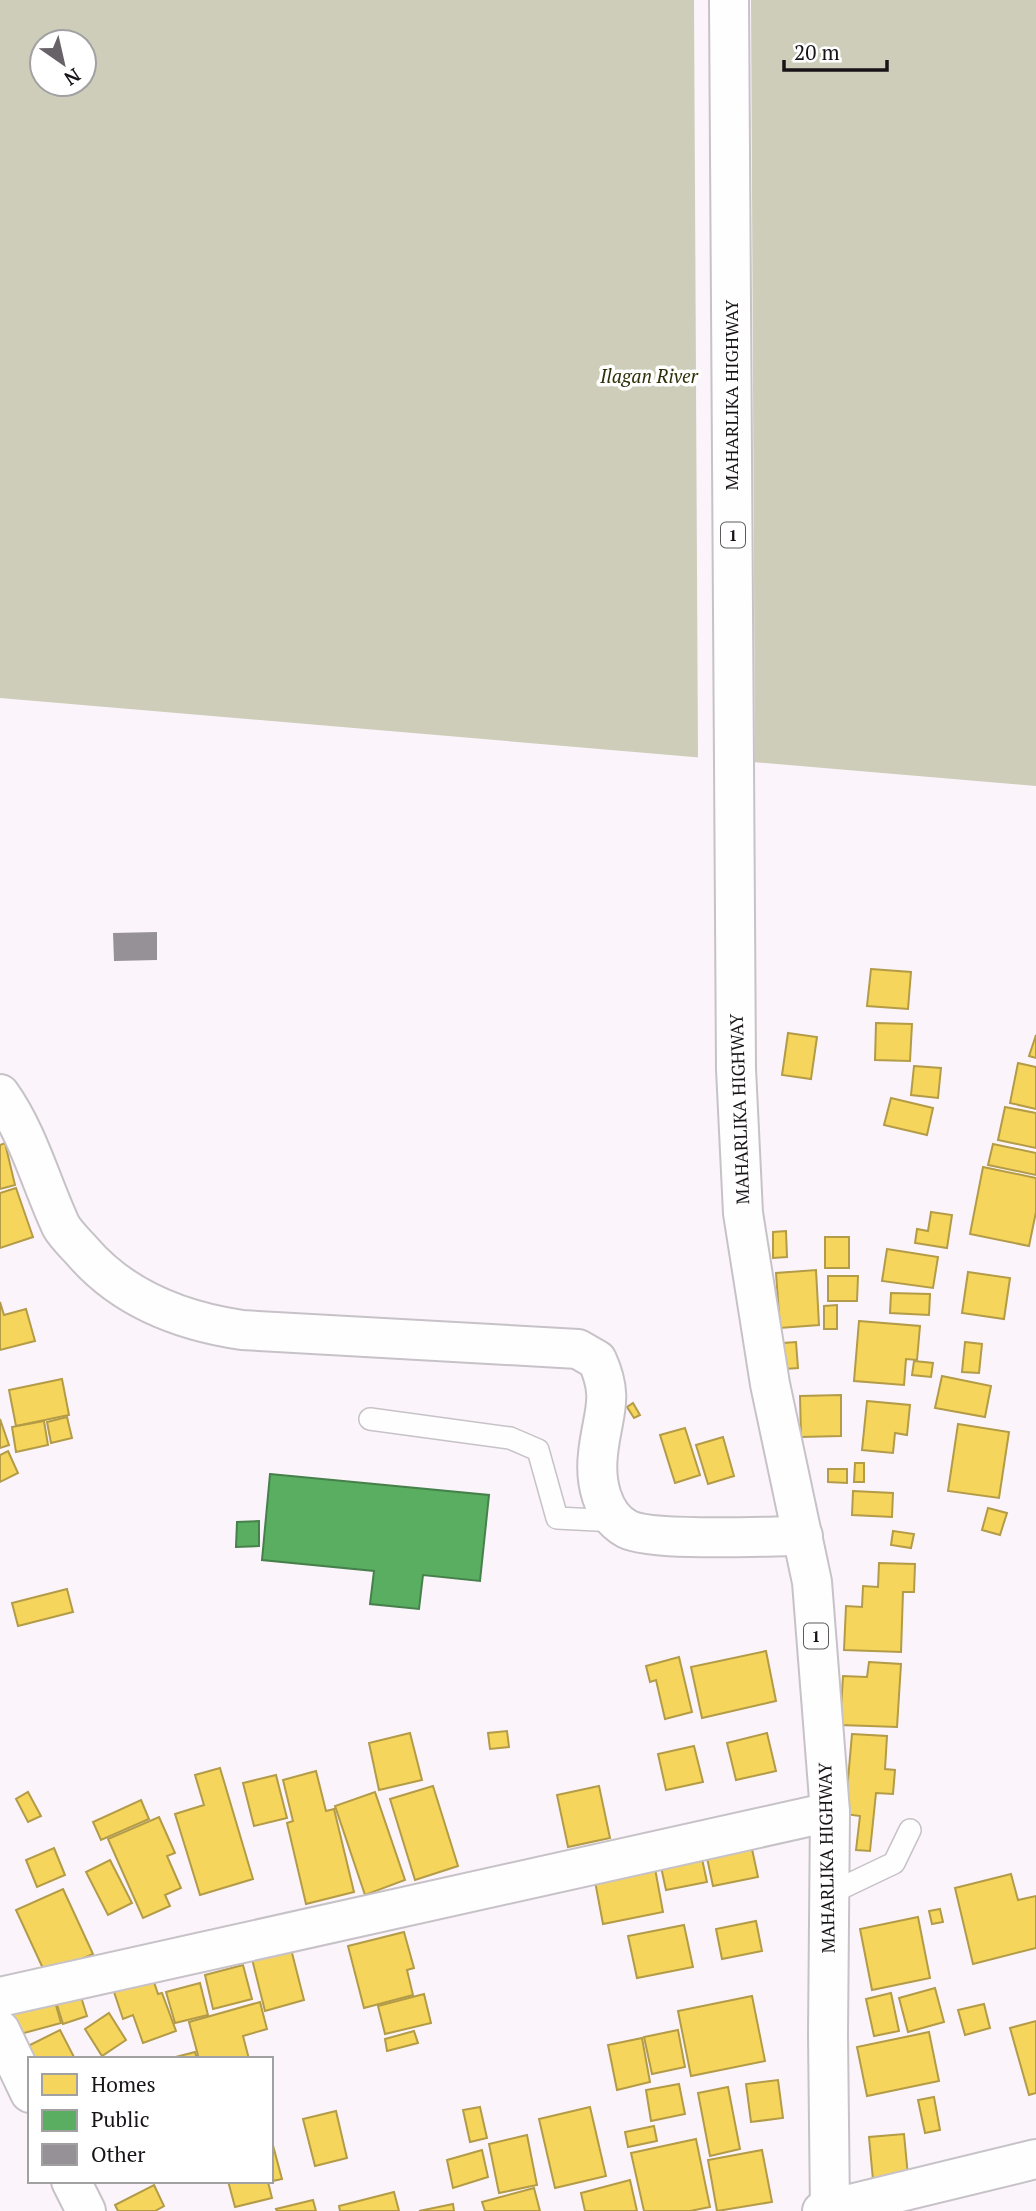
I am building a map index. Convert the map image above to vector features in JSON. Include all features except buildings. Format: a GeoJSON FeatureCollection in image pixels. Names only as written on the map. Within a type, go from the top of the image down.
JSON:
{"type":"FeatureCollection","features":[{"type":"Feature","properties":{"kind":"main road","name":"MAHARLIKA HIGHWAY"},"geometry":{"type":"LineString","coordinates":[[729,0],[736,1069],[743,1213],[770,1384],[812,1582],[830,1812],[827,2210]]}},
{"type":"Feature","properties":{"kind":"main road"},"geometry":{"type":"LineString","coordinates":[[0,1094],[33,1158],[63,1229],[93,1264],[158,1308],[201,1324],[242,1330],[578,1349],[597,1360],[608,1395],[597,1456],[599,1494],[616,1521],[629,1530],[654,1535],[803,1536]]}},
{"type":"Feature","properties":{"kind":"main road"},"geometry":{"type":"LineString","coordinates":[[0,1997],[830,1812]]}},
{"type":"Feature","properties":{"kind":"main road"},"geometry":{"type":"LineString","coordinates":[[0,2030],[28,2089]]}},
{"type":"Feature","properties":{"kind":"main road"},"geometry":{"type":"LineString","coordinates":[[827,2210],[1036,2159]]}},
{"type":"Feature","properties":{"kind":"main road"},"geometry":{"type":"LineString","coordinates":[[72,2183],[86,2211]]}},
{"type":"Feature","properties":{"kind":"lane"},"geometry":{"type":"LineString","coordinates":[[370,1419],[510,1438],[538,1450],[557,1518],[616,1521]]}},
{"type":"Feature","properties":{"kind":"lane"},"geometry":{"type":"LineString","coordinates":[[829,1894],[894,1863],[911,1830]]}},
{"type":"Feature","properties":{"kind":"water","name":"Ilagan River"},"geometry":{"type":"Polygon","coordinates":[[[0,0],[1036,0],[1036,786],[0,698],[0,0]]]}},
{"type":"Feature","properties":{"kind":"pier"},"geometry":{"type":"Polygon","coordinates":[[[694,0],[751,0],[755,766],[698,761],[694,0]]]}}]}
